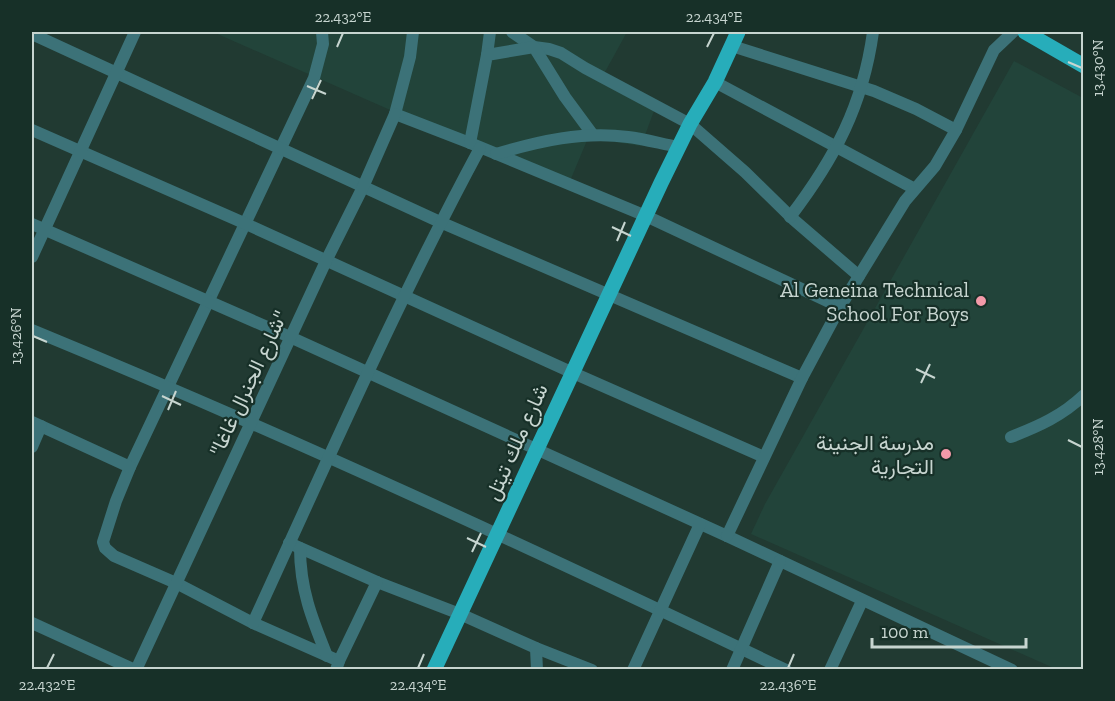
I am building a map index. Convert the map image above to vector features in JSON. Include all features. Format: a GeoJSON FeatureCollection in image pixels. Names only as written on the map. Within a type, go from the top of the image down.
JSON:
{"type":"FeatureCollection","features":[{"type":"Feature","properties":{"kind":"main road"},"geometry":{"type":"LineString","coordinates":[[1025,32],[1083,66]]}},
{"type":"Feature","properties":{"kind":"main road","name":"شارع ملك تيتل"},"geometry":{"type":"LineString","coordinates":[[434,669],[571,372],[690,124],[715,82],[735,39]]}},
{"type":"Feature","properties":{"kind":"street"},"geometry":{"type":"LineString","coordinates":[[32,257],[135,32]]}},
{"type":"Feature","properties":{"kind":"street"},"geometry":{"type":"LineString","coordinates":[[322,32],[323,44],[314,78],[130,467],[104,538],[105,548],[114,556],[176,583],[334,662]]}},
{"type":"Feature","properties":{"kind":"street","name":"\"شارع الجنرال غاغا\""},"geometry":{"type":"LineString","coordinates":[[135,669],[290,337],[363,187],[395,114],[410,57],[413,32]]}},
{"type":"Feature","properties":{"kind":"street"},"geometry":{"type":"LineString","coordinates":[[252,623],[295,545],[330,458],[475,145],[490,32]]}},
{"type":"Feature","properties":{"kind":"street"},"geometry":{"type":"LineString","coordinates":[[512,32],[534,47],[565,97],[593,135]]}},
{"type":"Feature","properties":{"kind":"street"},"geometry":{"type":"LineString","coordinates":[[790,217],[812,189],[838,146],[862,87],[873,32]]}},
{"type":"Feature","properties":{"kind":"street"},"geometry":{"type":"LineString","coordinates":[[727,536],[802,378],[840,307],[905,201],[935,166],[956,130],[994,50],[1013,32]]}},
{"type":"Feature","properties":{"kind":"street"},"geometry":{"type":"LineString","coordinates":[[34,36],[440,222],[802,378]]}},
{"type":"Feature","properties":{"kind":"street"},"geometry":{"type":"LineString","coordinates":[[735,39],[916,109],[956,130]]}},
{"type":"Feature","properties":{"kind":"street"},"geometry":{"type":"LineString","coordinates":[[487,55],[534,47],[561,53],[690,124],[745,172],[790,217],[859,276]]}},
{"type":"Feature","properties":{"kind":"street"},"geometry":{"type":"LineString","coordinates":[[715,82],[915,189]]}},
{"type":"Feature","properties":{"kind":"street"},"geometry":{"type":"LineString","coordinates":[[395,114],[646,216],[840,307]]}},
{"type":"Feature","properties":{"kind":"street"},"geometry":{"type":"LineString","coordinates":[[32,130],[764,457]]}},
{"type":"Feature","properties":{"kind":"street"},"geometry":{"type":"LineString","coordinates":[[495,154],[555,139],[593,135],[628,137],[679,147]]}},
{"type":"Feature","properties":{"kind":"street"},"geometry":{"type":"LineString","coordinates":[[32,224],[290,337],[1012,669]]}},
{"type":"Feature","properties":{"kind":"street"},"geometry":{"type":"LineString","coordinates":[[32,330],[252,422],[498,533],[786,669]]}},
{"type":"Feature","properties":{"kind":"street"},"geometry":{"type":"LineString","coordinates":[[1011,437],[1049,422],[1071,408],[1083,395]]}},
{"type":"Feature","properties":{"kind":"street"},"geometry":{"type":"LineString","coordinates":[[32,447],[36,424],[130,467]]}},
{"type":"Feature","properties":{"kind":"street"},"geometry":{"type":"LineString","coordinates":[[633,669],[700,524]]}},
{"type":"Feature","properties":{"kind":"street"},"geometry":{"type":"LineString","coordinates":[[295,545],[377,582],[592,669]]}},
{"type":"Feature","properties":{"kind":"street"},"geometry":{"type":"LineString","coordinates":[[295,545],[308,608],[334,662]]}},
{"type":"Feature","properties":{"kind":"street"},"geometry":{"type":"LineString","coordinates":[[732,669],[780,561]]}},
{"type":"Feature","properties":{"kind":"street"},"geometry":{"type":"LineString","coordinates":[[334,662],[377,582]]}},
{"type":"Feature","properties":{"kind":"street"},"geometry":{"type":"LineString","coordinates":[[830,669],[862,601]]}},
{"type":"Feature","properties":{"kind":"street"},"geometry":{"type":"LineString","coordinates":[[32,623],[135,669]]}},
{"type":"Feature","properties":{"kind":"street"},"geometry":{"type":"LineString","coordinates":[[536,648],[537,669]]}},
{"type":"Feature","properties":{"kind":"shaded area"},"geometry":{"type":"Polygon","coordinates":[[[213,32],[627,32],[600,81],[654,111],[641,146],[588,138],[570,181],[388,109],[213,32]]]}},
{"type":"Feature","properties":{"kind":"shaded area","name":"Al Geneina Technical School For Boys"},"geometry":{"type":"Polygon","coordinates":[[[1014,61],[1083,98],[1083,669],[1056,669],[751,534],[765,504],[1014,61]]]}},
{"type":"Feature","properties":{"kind":"place","name":"Al Geneina Technical School For Boys"},"geometry":{"type":"Point","coordinates":[981,301]}},
{"type":"Feature","properties":{"kind":"place","name":"مدرسة الجنينة التجارية"},"geometry":{"type":"Point","coordinates":[946,454]}}]}
